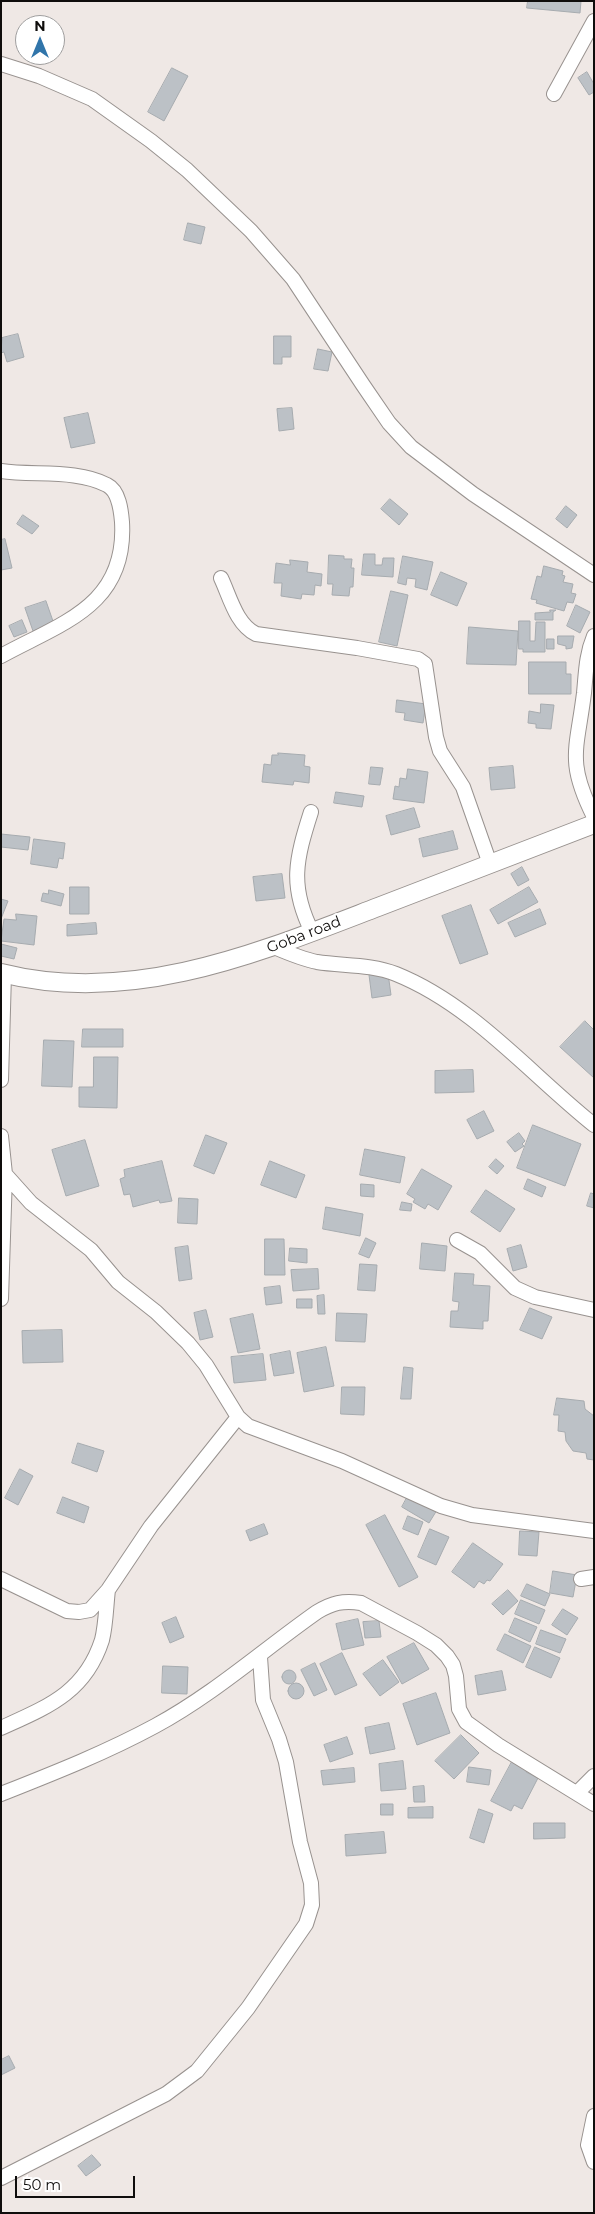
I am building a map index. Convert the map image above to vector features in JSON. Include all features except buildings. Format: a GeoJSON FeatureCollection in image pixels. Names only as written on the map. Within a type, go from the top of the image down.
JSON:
{"type":"FeatureCollection","features":[{"type":"Feature","properties":{"kind":"street"},"geometry":{"type":"LineString","coordinates":[[554,94],[594,21]]}},
{"type":"Feature","properties":{"kind":"street"},"geometry":{"type":"LineString","coordinates":[[1,64],[40,76],[92,99],[151,141],[187,170],[251,231],[293,279],[362,385],[389,423],[411,447],[473,494],[594,575]]}},
{"type":"Feature","properties":{"kind":"street"},"geometry":{"type":"LineString","coordinates":[[1,471],[68,474],[108,485],[115,493],[121,510],[123,537],[114,572],[102,593],[90,606],[63,625],[1,656]]}},
{"type":"Feature","properties":{"kind":"street"},"geometry":{"type":"LineString","coordinates":[[222,578],[242,622],[247,630],[256,634],[366,649],[418,659],[425,664],[436,737],[440,751],[463,787],[490,864]]}},
{"type":"Feature","properties":{"kind":"street"},"geometry":{"type":"LineString","coordinates":[[594,636],[585,662],[574,763],[584,796],[594,817]]}},
{"type":"Feature","properties":{"kind":"street"},"geometry":{"type":"LineString","coordinates":[[311,812],[302,840],[296,873],[301,911],[312,932]]}},
{"type":"Feature","properties":{"kind":"street","name":"Goba road"},"geometry":{"type":"LineString","coordinates":[[3,974],[73,984],[153,979],[208,968],[274,947],[594,824]]}},
{"type":"Feature","properties":{"kind":"street"},"geometry":{"type":"LineString","coordinates":[[274,947],[304,959],[369,967],[395,973],[435,994],[479,1024],[561,1099],[594,1125]]}},
{"type":"Feature","properties":{"kind":"street"},"geometry":{"type":"LineString","coordinates":[[1,1080],[3,974]]}},
{"type":"Feature","properties":{"kind":"street"},"geometry":{"type":"LineString","coordinates":[[1,1136],[3,1174],[1,1299]]}},
{"type":"Feature","properties":{"kind":"street"},"geometry":{"type":"LineString","coordinates":[[3,1174],[31,1203],[91,1250],[118,1282],[156,1312],[188,1343],[206,1365],[238,1417],[255,1429],[342,1461],[441,1506],[472,1515],[594,1531]]}},
{"type":"Feature","properties":{"kind":"street"},"geometry":{"type":"LineString","coordinates":[[456,1240],[480,1253],[515,1288],[535,1297],[594,1310]]}},
{"type":"Feature","properties":{"kind":"street"},"geometry":{"type":"LineString","coordinates":[[1,1579],[67,1610],[79,1612],[90,1610],[108,1590],[151,1526],[238,1417]]}},
{"type":"Feature","properties":{"kind":"street"},"geometry":{"type":"LineString","coordinates":[[1,1728],[55,1703],[82,1676],[94,1660],[102,1638],[108,1590]]}},
{"type":"Feature","properties":{"kind":"street"},"geometry":{"type":"LineString","coordinates":[[1,1794],[93,1758],[156,1726],[213,1690],[260,1657],[288,1633],[330,1604],[341,1601],[361,1603],[436,1645],[452,1664],[456,1676],[459,1709],[466,1722],[498,1745],[594,1804]]}},
{"type":"Feature","properties":{"kind":"street"},"geometry":{"type":"LineString","coordinates":[[1,2178],[166,2094],[197,2070],[248,2008],[306,1924],[312,1905],[311,1883],[300,1842],[286,1762],[263,1700],[260,1657]]}},
{"type":"Feature","properties":{"kind":"street"},"geometry":{"type":"LineString","coordinates":[[576,1793],[594,1776]]}},
{"type":"Feature","properties":{"kind":"street"},"geometry":{"type":"LineString","coordinates":[[594,2116],[588,2144],[594,2162]]}}]}
